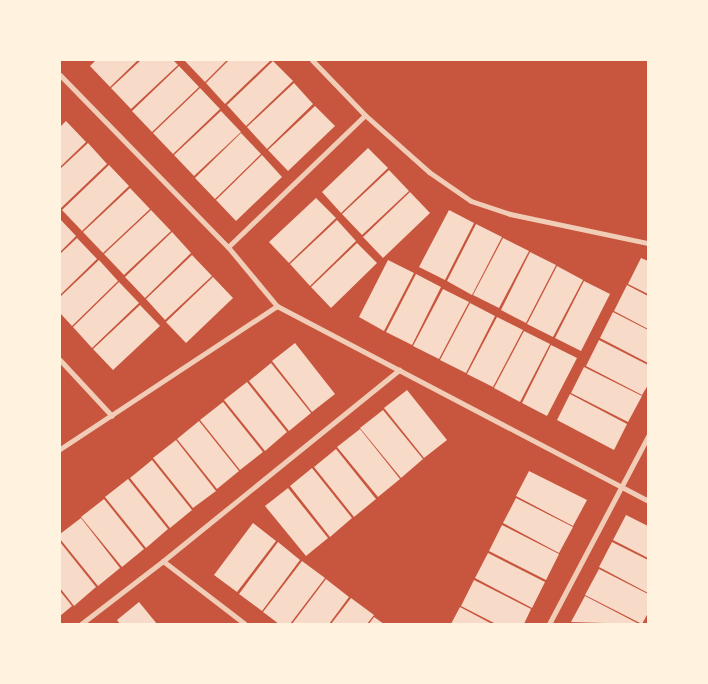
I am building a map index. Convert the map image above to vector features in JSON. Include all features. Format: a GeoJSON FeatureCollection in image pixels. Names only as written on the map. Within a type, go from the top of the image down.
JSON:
{"type":"FeatureCollection","features":[{"type":"Feature","properties":{"kind":"street"},"geometry":{"type":"LineString","coordinates":[[312,60],[366,115],[429,172],[471,201],[510,214],[648,242]]}},
{"type":"Feature","properties":{"kind":"street"},"geometry":{"type":"LineString","coordinates":[[60,75],[228,247],[277,306],[648,501]]}},
{"type":"Feature","properties":{"kind":"street"},"geometry":{"type":"LineString","coordinates":[[228,247],[366,115]]}},
{"type":"Feature","properties":{"kind":"street"},"geometry":{"type":"LineString","coordinates":[[60,449],[277,306]]}},
{"type":"Feature","properties":{"kind":"street"},"geometry":{"type":"LineString","coordinates":[[60,360],[112,416]]}},
{"type":"Feature","properties":{"kind":"street"},"geometry":{"type":"LineString","coordinates":[[82,624],[163,562],[398,370]]}},
{"type":"Feature","properties":{"kind":"street"},"geometry":{"type":"LineString","coordinates":[[549,624],[648,436]]}},
{"type":"Feature","properties":{"kind":"street"},"geometry":{"type":"LineString","coordinates":[[163,562],[245,624]]}},
{"type":"Feature","properties":{"kind":"building"},"geometry":{"type":"Polygon","coordinates":[[[96,60],[138,60],[110,87],[90,66],[96,60]]]}},
{"type":"Feature","properties":{"kind":"building"},"geometry":{"type":"Polygon","coordinates":[[[141,60],[173,60],[178,65],[131,109],[111,88],[141,60]]]}},
{"type":"Feature","properties":{"kind":"building"},"geometry":{"type":"Polygon","coordinates":[[[184,60],[227,60],[205,82],[184,60]]]}},
{"type":"Feature","properties":{"kind":"building"},"geometry":{"type":"Polygon","coordinates":[[[229,60],[271,60],[225,104],[206,83],[229,60]]]}},
{"type":"Feature","properties":{"kind":"building"},"geometry":{"type":"Polygon","coordinates":[[[273,61],[293,81],[246,126],[227,105],[273,61]]]}},
{"type":"Feature","properties":{"kind":"building"},"geometry":{"type":"Polygon","coordinates":[[[179,66],[199,87],[152,132],[132,111],[179,66]]]}},
{"type":"Feature","properties":{"kind":"building"},"geometry":{"type":"Polygon","coordinates":[[[294,83],[313,104],[267,149],[247,127],[294,83]]]}},
{"type":"Feature","properties":{"kind":"building"},"geometry":{"type":"Polygon","coordinates":[[[200,88],[220,109],[173,154],[153,133],[200,88]]]}},
{"type":"Feature","properties":{"kind":"building"},"geometry":{"type":"Polygon","coordinates":[[[315,106],[335,126],[288,171],[268,150],[315,106]]]}},
{"type":"Feature","properties":{"kind":"building"},"geometry":{"type":"Polygon","coordinates":[[[221,111],[241,132],[194,176],[174,155],[221,111]]]}},
{"type":"Feature","properties":{"kind":"building"},"geometry":{"type":"Polygon","coordinates":[[[66,121],[86,142],[60,167],[60,127],[66,121]]]}},
{"type":"Feature","properties":{"kind":"building"},"geometry":{"type":"Polygon","coordinates":[[[241,133],[261,154],[215,199],[195,178],[241,133]]]}},
{"type":"Feature","properties":{"kind":"building"},"geometry":{"type":"Polygon","coordinates":[[[88,143],[107,164],[61,208],[60,169],[88,143]]]}},
{"type":"Feature","properties":{"kind":"building"},"geometry":{"type":"Polygon","coordinates":[[[368,148],[388,168],[341,213],[322,192],[368,148]]]}},
{"type":"Feature","properties":{"kind":"building"},"geometry":{"type":"Polygon","coordinates":[[[262,155],[282,177],[236,221],[216,200],[262,155]]]}},
{"type":"Feature","properties":{"kind":"building"},"geometry":{"type":"Polygon","coordinates":[[[109,165],[129,186],[82,231],[62,210],[109,165]]]}},
{"type":"Feature","properties":{"kind":"building"},"geometry":{"type":"Polygon","coordinates":[[[389,170],[409,191],[362,235],[342,214],[389,170]]]}},
{"type":"Feature","properties":{"kind":"building"},"geometry":{"type":"Polygon","coordinates":[[[130,188],[150,209],[103,253],[83,232],[130,188]]]}},
{"type":"Feature","properties":{"kind":"building"},"geometry":{"type":"Polygon","coordinates":[[[410,192],[430,213],[383,258],[363,237],[410,192]]]}},
{"type":"Feature","properties":{"kind":"building"},"geometry":{"type":"Polygon","coordinates":[[[316,198],[336,218],[289,263],[269,242],[316,198]]]}},
{"type":"Feature","properties":{"kind":"building"},"geometry":{"type":"Polygon","coordinates":[[[151,210],[171,231],[124,275],[104,254],[151,210]]]}},
{"type":"Feature","properties":{"kind":"building"},"geometry":{"type":"Polygon","coordinates":[[[449,210],[474,223],[445,280],[419,267],[449,210]]]}},
{"type":"Feature","properties":{"kind":"building"},"geometry":{"type":"Polygon","coordinates":[[[60,219],[76,236],[60,252],[60,219]]]}},
{"type":"Feature","properties":{"kind":"building"},"geometry":{"type":"Polygon","coordinates":[[[337,220],[356,241],[310,286],[290,264],[337,220]]]}},
{"type":"Feature","properties":{"kind":"building"},"geometry":{"type":"Polygon","coordinates":[[[476,224],[502,237],[472,295],[447,281],[476,224]]]}},
{"type":"Feature","properties":{"kind":"building"},"geometry":{"type":"Polygon","coordinates":[[[172,232],[191,253],[145,298],[125,277],[172,232]]]}},
{"type":"Feature","properties":{"kind":"building"},"geometry":{"type":"Polygon","coordinates":[[[77,238],[97,259],[60,295],[60,254],[77,238]]]}},
{"type":"Feature","properties":{"kind":"building"},"geometry":{"type":"Polygon","coordinates":[[[503,238],[529,251],[499,308],[473,295],[503,238]]]}},
{"type":"Feature","properties":{"kind":"building"},"geometry":{"type":"Polygon","coordinates":[[[357,243],[377,263],[331,308],[311,287],[357,243]]]}},
{"type":"Feature","properties":{"kind":"building"},"geometry":{"type":"Polygon","coordinates":[[[530,252],[556,265],[526,323],[501,310],[530,252]]]}},
{"type":"Feature","properties":{"kind":"building"},"geometry":{"type":"Polygon","coordinates":[[[192,255],[212,276],[165,320],[146,299],[192,255]]]}},
{"type":"Feature","properties":{"kind":"building"},"geometry":{"type":"Polygon","coordinates":[[[641,258],[648,261],[648,294],[628,284],[641,258]]]}},
{"type":"Feature","properties":{"kind":"building"},"geometry":{"type":"Polygon","coordinates":[[[99,260],[118,281],[72,326],[60,313],[60,297],[99,260]]]}},
{"type":"Feature","properties":{"kind":"building"},"geometry":{"type":"Polygon","coordinates":[[[388,260],[414,273],[384,331],[359,317],[388,260]]]}},
{"type":"Feature","properties":{"kind":"building"},"geometry":{"type":"Polygon","coordinates":[[[557,266],[583,280],[553,337],[527,324],[557,266]]]}},
{"type":"Feature","properties":{"kind":"building"},"geometry":{"type":"Polygon","coordinates":[[[416,274],[441,287],[412,345],[386,332],[416,274]]]}},
{"type":"Feature","properties":{"kind":"building"},"geometry":{"type":"Polygon","coordinates":[[[213,277],[233,298],[186,343],[166,322],[213,277]]]}},
{"type":"Feature","properties":{"kind":"building"},"geometry":{"type":"Polygon","coordinates":[[[584,281],[610,294],[581,351],[555,338],[584,281]]]}},
{"type":"Feature","properties":{"kind":"building"},"geometry":{"type":"Polygon","coordinates":[[[119,282],[139,303],[92,348],[73,327],[119,282]]]}},
{"type":"Feature","properties":{"kind":"building"},"geometry":{"type":"Polygon","coordinates":[[[627,285],[648,296],[648,329],[614,311],[627,285]]]}},
{"type":"Feature","properties":{"kind":"building"},"geometry":{"type":"Polygon","coordinates":[[[443,289],[469,302],[439,359],[413,346],[443,289]]]}},
{"type":"Feature","properties":{"kind":"building"},"geometry":{"type":"Polygon","coordinates":[[[470,303],[495,316],[466,373],[440,360],[470,303]]]}},
{"type":"Feature","properties":{"kind":"building"},"geometry":{"type":"Polygon","coordinates":[[[140,305],[160,326],[113,370],[93,349],[140,305]]]}},
{"type":"Feature","properties":{"kind":"building"},"geometry":{"type":"Polygon","coordinates":[[[613,312],[648,330],[648,363],[600,338],[613,312]]]}},
{"type":"Feature","properties":{"kind":"building"},"geometry":{"type":"Polygon","coordinates":[[[497,317],[523,330],[493,387],[467,374],[497,317]]]}},
{"type":"Feature","properties":{"kind":"building"},"geometry":{"type":"Polygon","coordinates":[[[524,331],[550,344],[520,402],[494,388],[524,331]]]}},
{"type":"Feature","properties":{"kind":"building"},"geometry":{"type":"Polygon","coordinates":[[[599,340],[648,365],[648,385],[642,395],[586,366],[599,340]]]}},
{"type":"Feature","properties":{"kind":"building"},"geometry":{"type":"Polygon","coordinates":[[[295,343],[335,394],[312,412],[272,361],[295,343]]]}},
{"type":"Feature","properties":{"kind":"building"},"geometry":{"type":"Polygon","coordinates":[[[551,345],[577,358],[547,416],[522,403],[551,345]]]}},
{"type":"Feature","properties":{"kind":"building"},"geometry":{"type":"Polygon","coordinates":[[[271,363],[311,413],[289,431],[249,381],[271,363]]]}},
{"type":"Feature","properties":{"kind":"building"},"geometry":{"type":"Polygon","coordinates":[[[584,367],[642,396],[628,422],[571,393],[584,367]]]}},
{"type":"Feature","properties":{"kind":"building"},"geometry":{"type":"Polygon","coordinates":[[[247,382],[287,432],[265,451],[224,400],[247,382]]]}},
{"type":"Feature","properties":{"kind":"building"},"geometry":{"type":"Polygon","coordinates":[[[407,390],[447,440],[424,458],[384,408],[407,390]]]}},
{"type":"Feature","properties":{"kind":"building"},"geometry":{"type":"Polygon","coordinates":[[[570,394],[627,424],[614,450],[557,420],[570,394]]]}},
{"type":"Feature","properties":{"kind":"building"},"geometry":{"type":"Polygon","coordinates":[[[223,402],[263,452],[240,470],[200,420],[223,402]]]}},
{"type":"Feature","properties":{"kind":"building"},"geometry":{"type":"Polygon","coordinates":[[[383,410],[423,459],[401,478],[360,428],[383,410]]]}},
{"type":"Feature","properties":{"kind":"building"},"geometry":{"type":"Polygon","coordinates":[[[199,421],[239,471],[217,489],[177,439],[199,421]]]}},
{"type":"Feature","properties":{"kind":"building"},"geometry":{"type":"Polygon","coordinates":[[[360,429],[400,479],[378,497],[337,447],[360,429]]]}},
{"type":"Feature","properties":{"kind":"building"},"geometry":{"type":"Polygon","coordinates":[[[176,440],[216,491],[193,508],[153,458],[176,440]]]}},
{"type":"Feature","properties":{"kind":"building"},"geometry":{"type":"Polygon","coordinates":[[[336,449],[376,499],[354,517],[314,467],[336,449]]]}},
{"type":"Feature","properties":{"kind":"building"},"geometry":{"type":"Polygon","coordinates":[[[152,460],[192,510],[170,528],[130,478],[152,460]]]}},
{"type":"Feature","properties":{"kind":"building"},"geometry":{"type":"Polygon","coordinates":[[[312,468],[352,518],[330,537],[290,486],[312,468]]]}},
{"type":"Feature","properties":{"kind":"building"},"geometry":{"type":"Polygon","coordinates":[[[529,471],[587,500],[573,526],[516,496],[529,471]]]}},
{"type":"Feature","properties":{"kind":"building"},"geometry":{"type":"Polygon","coordinates":[[[128,479],[168,529],[146,548],[105,497],[128,479]]]}},
{"type":"Feature","properties":{"kind":"building"},"geometry":{"type":"Polygon","coordinates":[[[288,488],[328,538],[306,556],[265,506],[288,488]]]}},
{"type":"Feature","properties":{"kind":"building"},"geometry":{"type":"Polygon","coordinates":[[[516,498],[573,527],[559,553],[503,523],[516,498]]]}},
{"type":"Feature","properties":{"kind":"building"},"geometry":{"type":"Polygon","coordinates":[[[104,499],[144,549],[122,567],[81,517],[104,499]]]}},
{"type":"Feature","properties":{"kind":"building"},"geometry":{"type":"Polygon","coordinates":[[[626,515],[648,526],[648,558],[613,540],[626,515]]]}},
{"type":"Feature","properties":{"kind":"building"},"geometry":{"type":"Polygon","coordinates":[[[81,518],[120,568],[98,586],[60,539],[60,534],[81,518]]]}},
{"type":"Feature","properties":{"kind":"building"},"geometry":{"type":"Polygon","coordinates":[[[253,523],[276,541],[237,592],[214,575],[253,523]]]}},
{"type":"Feature","properties":{"kind":"building"},"geometry":{"type":"Polygon","coordinates":[[[502,525],[559,554],[546,580],[489,551],[502,525]]]}},
{"type":"Feature","properties":{"kind":"building"},"geometry":{"type":"Polygon","coordinates":[[[60,542],[96,587],[74,606],[60,588],[60,542]]]}},
{"type":"Feature","properties":{"kind":"building"},"geometry":{"type":"Polygon","coordinates":[[[278,542],[300,560],[262,611],[239,594],[278,542]]]}},
{"type":"Feature","properties":{"kind":"building"},"geometry":{"type":"Polygon","coordinates":[[[612,542],[648,560],[648,593],[599,567],[612,542]]]}},
{"type":"Feature","properties":{"kind":"building"},"geometry":{"type":"Polygon","coordinates":[[[488,553],[545,582],[532,608],[475,578],[488,553]]]}},
{"type":"Feature","properties":{"kind":"building"},"geometry":{"type":"Polygon","coordinates":[[[302,561],[325,578],[290,624],[279,624],[263,612],[302,561]]]}},
{"type":"Feature","properties":{"kind":"building"},"geometry":{"type":"Polygon","coordinates":[[[599,569],[648,594],[648,613],[642,624],[585,595],[599,569]]]}},
{"type":"Feature","properties":{"kind":"building"},"geometry":{"type":"Polygon","coordinates":[[[326,579],[349,597],[329,624],[292,624],[326,579]]]}},
{"type":"Feature","properties":{"kind":"building"},"geometry":{"type":"Polygon","coordinates":[[[474,580],[531,609],[524,624],[496,624],[461,606],[474,580]]]}},
{"type":"Feature","properties":{"kind":"building"},"geometry":{"type":"Polygon","coordinates":[[[60,591],[72,606],[60,616],[60,591]]]}},
{"type":"Feature","properties":{"kind":"building"},"geometry":{"type":"Polygon","coordinates":[[[585,596],[639,624],[571,622],[585,596]]]}},
{"type":"Feature","properties":{"kind":"building"},"geometry":{"type":"Polygon","coordinates":[[[351,598],[374,615],[367,624],[331,624],[351,598]]]}},
{"type":"Feature","properties":{"kind":"building"},"geometry":{"type":"Polygon","coordinates":[[[139,602],[157,624],[120,624],[117,620],[139,602]]]}},
{"type":"Feature","properties":{"kind":"building"},"geometry":{"type":"Polygon","coordinates":[[[460,607],[492,624],[451,624],[460,607]]]}},
{"type":"Feature","properties":{"kind":"building"},"geometry":{"type":"Polygon","coordinates":[[[374,617],[384,624],[369,624],[374,617]]]}}]}
